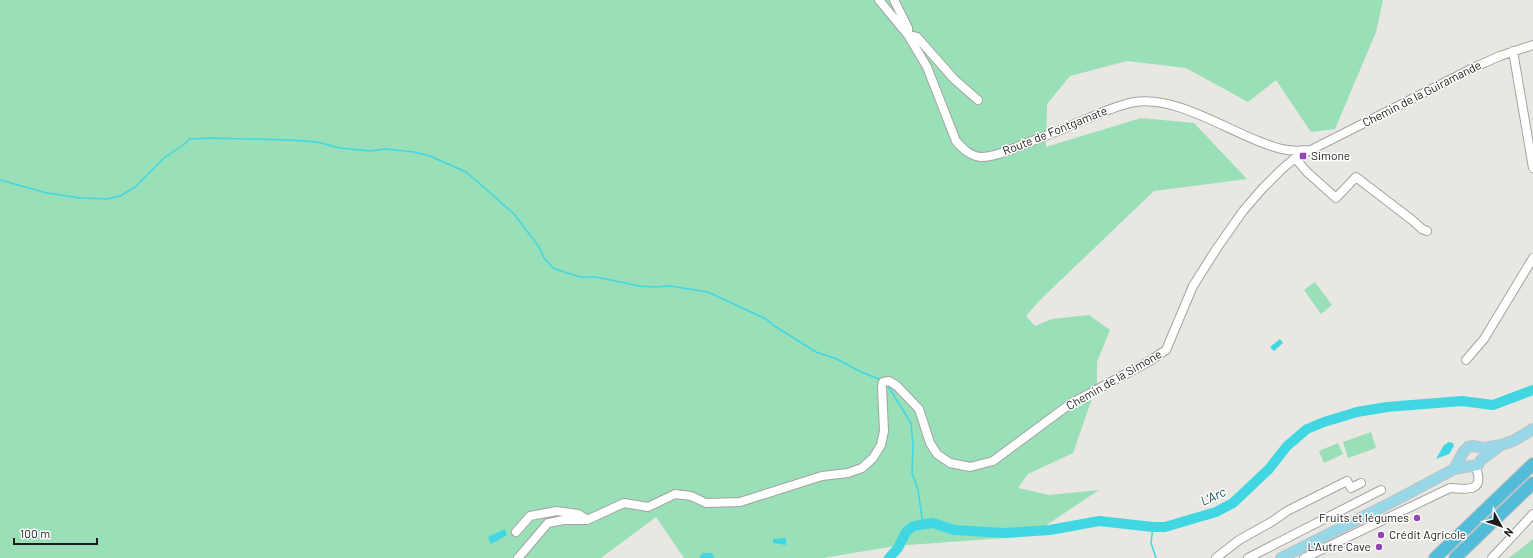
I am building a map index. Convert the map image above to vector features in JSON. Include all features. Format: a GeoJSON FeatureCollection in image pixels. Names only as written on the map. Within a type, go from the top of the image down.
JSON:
{"type":"FeatureCollection","features":[{"type":"Feature","properties":{"kind":"highway"},"geometry":{"type":"LineString","coordinates":[[1435,558],[1533,464]]}},
{"type":"Feature","properties":{"kind":"highway"},"geometry":{"type":"LineString","coordinates":[[1455,558],[1533,483]]}},
{"type":"Feature","properties":{"kind":"main road"},"geometry":{"type":"LineString","coordinates":[[1281,558],[1454,469],[1475,464],[1501,446],[1533,428]]}},
{"type":"Feature","properties":{"kind":"main road"},"geometry":{"type":"LineString","coordinates":[[1454,469],[1463,453],[1468,448],[1473,446],[1477,448],[1501,446]]}},
{"type":"Feature","properties":{"kind":"main road"},"geometry":{"type":"LineString","coordinates":[[1475,464],[1481,452],[1477,448]]}},
{"type":"Feature","properties":{"kind":"main road"},"geometry":{"type":"LineString","coordinates":[[1463,453],[1463,460],[1475,464]]}},
{"type":"Feature","properties":{"kind":"street","name":"Route de Fontgamate"},"geometry":{"type":"LineString","coordinates":[[879,0],[908,35],[927,67],[956,141],[963,149],[971,154],[980,157],[1002,153],[1109,109],[1124,104],[1150,101],[1175,105],[1271,146],[1292,151],[1312,149]]}},
{"type":"Feature","properties":{"kind":"street"},"geometry":{"type":"LineString","coordinates":[[894,0],[908,28],[908,35],[917,37],[954,79],[978,100]]}},
{"type":"Feature","properties":{"kind":"street","name":"Chemin de la Guiramande"},"geometry":{"type":"LineString","coordinates":[[1312,149],[1475,67],[1513,51],[1533,45]]}},
{"type":"Feature","properties":{"kind":"street"},"geometry":{"type":"LineString","coordinates":[[1513,51],[1533,168]]}},
{"type":"Feature","properties":{"kind":"street","name":"Chemin de la Simone"},"geometry":{"type":"LineString","coordinates":[[518,558],[548,523],[564,520],[587,520],[624,504],[648,507],[675,494],[691,496],[706,503],[740,502],[822,476],[848,473],[862,468],[873,458],[881,445],[885,420],[882,387],[884,382],[889,381],[898,386],[919,409],[930,443],[937,454],[950,463],[970,467],[993,461],[1070,404],[1148,362],[1166,350],[1193,286],[1243,211],[1257,194],[1282,169],[1295,158],[1312,149]]}},
{"type":"Feature","properties":{"kind":"street"},"geometry":{"type":"LineString","coordinates":[[1295,158],[1307,172],[1336,198],[1356,176],[1422,229],[1427,231]]}},
{"type":"Feature","properties":{"kind":"street"},"geometry":{"type":"LineString","coordinates":[[1466,360],[1484,339],[1533,258]]}},
{"type":"Feature","properties":{"kind":"street"},"geometry":{"type":"LineString","coordinates":[[1304,558],[1450,488],[1466,490],[1473,488],[1478,481],[1479,475],[1475,464]]}},
{"type":"Feature","properties":{"kind":"street"},"geometry":{"type":"LineString","coordinates":[[1216,558],[1239,540],[1292,509],[1347,481],[1351,488],[1361,483]]}},
{"type":"Feature","properties":{"kind":"street"},"geometry":{"type":"LineString","coordinates":[[1248,558],[1382,490]]}},
{"type":"Feature","properties":{"kind":"street"},"geometry":{"type":"LineString","coordinates":[[516,532],[530,516],[557,511],[578,514],[587,520]]}},
{"type":"Feature","properties":{"kind":"street"},"geometry":{"type":"LineString","coordinates":[[1492,558],[1533,514]]}},
{"type":"Feature","properties":{"kind":"green space"},"geometry":{"type":"Polygon","coordinates":[[[0,0],[1383,0],[1376,32],[1335,129],[1311,132],[1276,80],[1248,102],[1186,68],[1127,61],[1070,76],[1047,104],[1046,147],[1141,118],[1194,123],[1247,179],[1154,191],[1040,300],[1026,316],[1035,326],[1052,319],[1089,315],[1110,330],[1097,362],[1097,384],[1073,453],[1028,474],[1018,488],[1049,495],[1099,490],[1030,536],[895,546],[823,558],[684,558],[656,517],[601,558],[0,558],[0,0]]]}},
{"type":"Feature","properties":{"kind":"green space"},"geometry":{"type":"Polygon","coordinates":[[[1315,282],[1332,305],[1321,314],[1304,290],[1315,282]]]}},
{"type":"Feature","properties":{"kind":"green space"},"geometry":{"type":"Polygon","coordinates":[[[1371,432],[1376,448],[1348,458],[1343,442],[1371,432]]]}},
{"type":"Feature","properties":{"kind":"green space"},"geometry":{"type":"Polygon","coordinates":[[[1338,443],[1343,454],[1324,463],[1319,451],[1338,443]]]}},
{"type":"Feature","properties":{"kind":"green space"},"geometry":{"type":"Polygon","coordinates":[[[1533,539],[1533,558],[1509,558],[1533,539]]]}},
{"type":"Feature","properties":{"kind":"water"},"geometry":{"type":"Polygon","coordinates":[[[1280,339],[1283,343],[1274,351],[1270,347],[1280,339]]]}},
{"type":"Feature","properties":{"kind":"water"},"geometry":{"type":"Polygon","coordinates":[[[1449,442],[1453,443],[1454,446],[1449,454],[1436,459],[1444,445],[1449,442]]]}},
{"type":"Feature","properties":{"kind":"water"},"geometry":{"type":"Polygon","coordinates":[[[505,529],[507,535],[491,544],[488,537],[505,529]]]}},
{"type":"Feature","properties":{"kind":"water"},"geometry":{"type":"Polygon","coordinates":[[[786,538],[786,545],[773,543],[773,539],[786,538]]]}},
{"type":"Feature","properties":{"kind":"waterway"},"geometry":{"type":"LineString","coordinates":[[0,180],[47,193],[80,198],[107,199],[120,196],[135,187],[164,158],[186,143],[189,139],[210,138],[290,140],[317,142],[340,148],[371,151],[385,149],[414,152],[430,156],[466,172],[514,214],[539,247],[544,258],[553,268],[581,277],[596,277],[639,286],[670,286],[708,292],[766,319],[816,352],[837,359],[859,371],[881,380]]}},
{"type":"Feature","properties":{"kind":"waterway"},"geometry":{"type":"LineString","coordinates":[[888,386],[911,423],[913,446],[912,473],[918,490],[923,524]]}},
{"type":"Feature","properties":{"kind":"waterway","name":"L'Arc"},"geometry":{"type":"LineString","coordinates":[[889,558],[898,548],[906,532],[912,527],[933,523],[954,530],[1005,533],[1050,530],[1099,521],[1165,527],[1216,512],[1233,503],[1269,469],[1287,446],[1307,429],[1324,422],[1357,412],[1387,407],[1462,401],[1493,405],[1533,390]]}},
{"type":"Feature","properties":{"kind":"waterway"},"geometry":{"type":"LineString","coordinates":[[1153,527],[1151,543],[1156,558]]}},
{"type":"Feature","properties":{"kind":"place","name":"Simone"},"geometry":{"type":"Point","coordinates":[1303,156]}},
{"type":"Feature","properties":{"kind":"place","name":"Fruits et légumes"},"geometry":{"type":"Point","coordinates":[1417,518]}},
{"type":"Feature","properties":{"kind":"place","name":"Crédit Agricole"},"geometry":{"type":"Point","coordinates":[1381,535]}},
{"type":"Feature","properties":{"kind":"place","name":"L'Autre Cave"},"geometry":{"type":"Point","coordinates":[1379,547]}}]}
